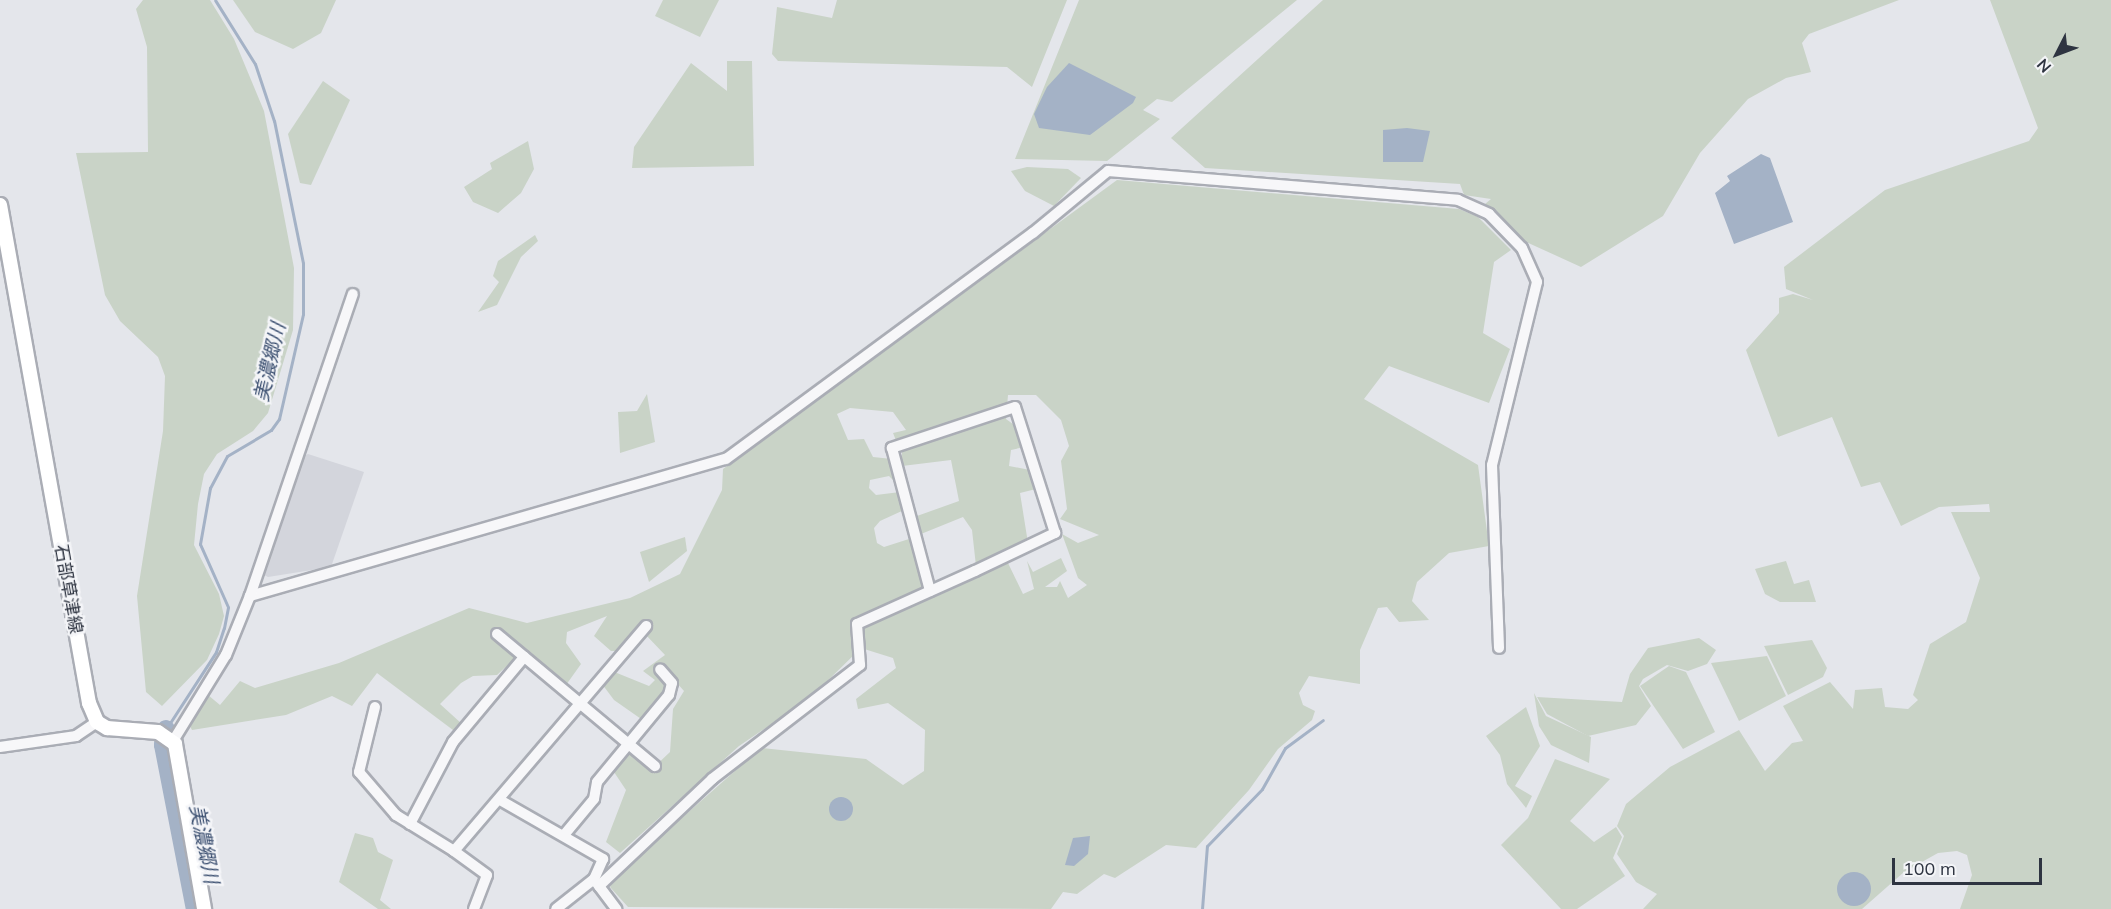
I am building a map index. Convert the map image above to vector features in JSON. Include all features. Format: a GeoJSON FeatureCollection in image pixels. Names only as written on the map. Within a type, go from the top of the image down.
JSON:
{"type":"FeatureCollection","features":[{"type":"Feature","properties":{"kind":"main road","name":"石部草津線"},"geometry":{"type":"LineString","coordinates":[[0,205],[78,649],[97,722]]}},
{"type":"Feature","properties":{"kind":"main road"},"geometry":{"type":"LineString","coordinates":[[97,722],[155,732],[172,741],[181,754],[187,828],[204,909]]}},
{"type":"Feature","properties":{"kind":"street"},"geometry":{"type":"LineString","coordinates":[[250,596],[726,459],[1041,227],[1108,171],[1458,200],[1489,214],[1522,248],[1537,282],[1492,465],[1498,648]]}},
{"type":"Feature","properties":{"kind":"street"},"geometry":{"type":"LineString","coordinates":[[172,741],[226,655],[250,596],[353,294]]}},
{"type":"Feature","properties":{"kind":"street"},"geometry":{"type":"LineString","coordinates":[[556,909],[618,867],[712,779],[860,665],[857,624],[930,591],[1055,533],[1015,407],[892,448],[930,591]]}},
{"type":"Feature","properties":{"kind":"street"},"geometry":{"type":"LineString","coordinates":[[454,851],[500,800],[646,626]]}},
{"type":"Feature","properties":{"kind":"street"},"geometry":{"type":"LineString","coordinates":[[497,634],[655,766]]}},
{"type":"Feature","properties":{"kind":"street"},"geometry":{"type":"LineString","coordinates":[[410,824],[453,742],[524,657]]}},
{"type":"Feature","properties":{"kind":"street"},"geometry":{"type":"LineString","coordinates":[[564,835],[594,799],[597,782],[673,688],[660,669]]}},
{"type":"Feature","properties":{"kind":"street"},"geometry":{"type":"LineString","coordinates":[[375,707],[359,772],[410,824],[487,875],[474,909]]}},
{"type":"Feature","properties":{"kind":"street"},"geometry":{"type":"LineString","coordinates":[[0,747],[76,736],[97,722]]}},
{"type":"Feature","properties":{"kind":"street"},"geometry":{"type":"LineString","coordinates":[[500,800],[618,867]]}},
{"type":"Feature","properties":{"kind":"street"},"geometry":{"type":"LineString","coordinates":[[603,859],[597,882],[616,909]]}},
{"type":"Feature","properties":{"kind":"shaded area"},"geometry":{"type":"Polygon","coordinates":[[[143,0],[210,0],[234,39],[264,111],[294,268],[293,330],[268,413],[253,431],[217,454],[204,474],[194,545],[219,594],[224,616],[219,634],[207,660],[162,706],[146,692],[137,596],[163,431],[165,376],[158,357],[120,321],[105,295],[76,153],[148,152],[147,47],[136,9],[143,0]]]}},
{"type":"Feature","properties":{"kind":"shaded area"},"geometry":{"type":"Polygon","coordinates":[[[233,0],[336,0],[321,33],[293,49],[255,32],[233,0]]]}},
{"type":"Feature","properties":{"kind":"shaded area"},"geometry":{"type":"Polygon","coordinates":[[[663,0],[719,0],[700,37],[655,16],[663,0]]]}},
{"type":"Feature","properties":{"kind":"shaded area"},"geometry":{"type":"Polygon","coordinates":[[[837,0],[1067,0],[1032,87],[1007,67],[778,61],[772,54],[777,7],[832,18],[837,0]]]}},
{"type":"Feature","properties":{"kind":"shaded area"},"geometry":{"type":"Polygon","coordinates":[[[1079,0],[1297,0],[1172,102],[1157,99],[1143,110],[1160,119],[1107,161],[1015,159],[1079,0]]]}},
{"type":"Feature","properties":{"kind":"shaded area"},"geometry":{"type":"Polygon","coordinates":[[[1323,0],[1899,0],[1809,34],[1802,43],[1811,72],[1786,78],[1748,99],[1700,153],[1663,216],[1581,267],[1522,240],[1485,204],[1491,199],[1464,195],[1460,184],[1205,168],[1171,138],[1323,0]]]}},
{"type":"Feature","properties":{"kind":"shaded area"},"geometry":{"type":"Polygon","coordinates":[[[1990,0],[2111,0],[2111,909],[1960,909],[1972,875],[1967,855],[1957,851],[1938,853],[1904,872],[1862,909],[1643,909],[1657,894],[1636,882],[1617,854],[1624,836],[1617,826],[1626,804],[1670,767],[1739,730],[1765,771],[1792,743],[1803,741],[1783,706],[1830,682],[1853,709],[1855,690],[1882,688],[1885,707],[1908,709],[1918,700],[1913,695],[1930,644],[1966,622],[1980,578],[1951,512],[1990,512],[1989,504],[1939,507],[1901,526],[1880,482],[1861,487],[1832,417],[1778,437],[1746,350],[1779,313],[1779,298],[1793,294],[1813,300],[1786,289],[1784,267],[1885,190],[2029,141],[2038,128],[1990,0]]]}},
{"type":"Feature","properties":{"kind":"shaded area"},"geometry":{"type":"Polygon","coordinates":[[[727,61],[752,61],[754,166],[632,168],[634,147],[691,63],[727,91],[727,61]]]}},
{"type":"Feature","properties":{"kind":"shaded area"},"geometry":{"type":"Polygon","coordinates":[[[323,81],[350,100],[311,185],[300,183],[288,134],[323,81]]]}},
{"type":"Feature","properties":{"kind":"shaded area"},"geometry":{"type":"Polygon","coordinates":[[[528,141],[534,169],[521,193],[498,213],[473,202],[464,187],[492,169],[490,163],[528,141]]]}},
{"type":"Feature","properties":{"kind":"shaded area"},"geometry":{"type":"Polygon","coordinates":[[[1027,167],[1068,169],[1081,178],[1054,206],[1025,191],[1011,171],[1027,167]]]}},
{"type":"Feature","properties":{"kind":"shaded area"},"geometry":{"type":"Polygon","coordinates":[[[1117,180],[1459,209],[1478,217],[1511,250],[1494,262],[1483,333],[1510,349],[1489,403],[1389,366],[1364,399],[1478,465],[1489,546],[1449,553],[1417,582],[1412,601],[1429,620],[1399,622],[1387,607],[1378,608],[1360,650],[1360,684],[1309,676],[1299,693],[1303,705],[1315,711],[1312,720],[1278,749],[1249,790],[1196,848],[1166,845],[1115,878],[1104,874],[1077,894],[1063,892],[1051,909],[628,907],[610,887],[616,876],[761,748],[866,759],[903,785],[924,771],[925,730],[888,703],[858,709],[856,699],[896,668],[893,658],[861,648],[810,698],[739,746],[620,853],[606,842],[626,790],[612,769],[629,750],[651,770],[670,752],[673,709],[684,691],[662,666],[670,687],[644,721],[614,700],[602,684],[612,671],[649,686],[655,680],[643,671],[665,655],[645,634],[621,651],[611,651],[594,636],[607,616],[567,632],[566,643],[581,664],[566,685],[517,656],[497,675],[473,676],[461,683],[440,704],[462,724],[457,733],[377,673],[352,706],[332,696],[286,715],[192,730],[189,724],[208,695],[220,705],[240,681],[255,688],[339,663],[469,608],[527,623],[630,598],[680,574],[722,490],[723,469],[1117,180]],[[1008,395],[1006,419],[1017,427],[1024,447],[1011,450],[1009,466],[1030,470],[1036,489],[1020,493],[1028,543],[976,566],[972,530],[963,517],[921,534],[917,516],[959,501],[951,460],[902,466],[902,451],[913,444],[897,443],[893,433],[906,430],[893,412],[850,408],[837,414],[848,440],[864,439],[873,457],[892,459],[899,486],[889,476],[870,480],[869,488],[876,495],[900,492],[904,510],[880,521],[874,528],[877,543],[884,547],[909,539],[909,520],[927,597],[1008,563],[1023,594],[1034,589],[1027,561],[1033,572],[1061,558],[1067,571],[1045,587],[1057,587],[1060,581],[1068,598],[1087,585],[1078,578],[1062,534],[1078,543],[1099,535],[1060,519],[1067,509],[1061,461],[1069,446],[1061,420],[1036,395],[1008,395]]]}},
{"type":"Feature","properties":{"kind":"shaded area"},"geometry":{"type":"Polygon","coordinates":[[[535,235],[538,241],[521,257],[497,305],[478,312],[499,282],[493,276],[498,261],[535,235]]]}},
{"type":"Feature","properties":{"kind":"shaded area"},"geometry":{"type":"Polygon","coordinates":[[[647,394],[655,442],[620,453],[618,412],[637,411],[647,394]]]}},
{"type":"Feature","properties":{"kind":"shaded area"},"geometry":{"type":"Polygon","coordinates":[[[308,454],[364,472],[331,567],[268,577],[262,574],[302,457],[308,454]]]}},
{"type":"Feature","properties":{"kind":"shaded area"},"geometry":{"type":"Polygon","coordinates":[[[685,537],[687,551],[649,582],[640,552],[685,537]]]}},
{"type":"Feature","properties":{"kind":"shaded area"},"geometry":{"type":"Polygon","coordinates":[[[1786,561],[1794,584],[1809,580],[1816,602],[1780,602],[1765,594],[1755,569],[1786,561]]]}},
{"type":"Feature","properties":{"kind":"shaded area"},"geometry":{"type":"Polygon","coordinates":[[[1699,638],[1716,650],[1707,664],[1688,671],[1667,665],[1643,679],[1639,686],[1651,706],[1636,725],[1588,736],[1547,714],[1537,697],[1622,702],[1630,674],[1648,648],[1699,638]]]}},
{"type":"Feature","properties":{"kind":"shaded area"},"geometry":{"type":"Polygon","coordinates":[[[1812,640],[1827,668],[1823,677],[1788,695],[1764,646],[1812,640]]]}},
{"type":"Feature","properties":{"kind":"shaded area"},"geometry":{"type":"Polygon","coordinates":[[[1767,656],[1786,696],[1739,721],[1711,663],[1767,656]]]}},
{"type":"Feature","properties":{"kind":"shaded area"},"geometry":{"type":"Polygon","coordinates":[[[1669,666],[1686,672],[1715,732],[1683,749],[1640,686],[1669,666]]]}},
{"type":"Feature","properties":{"kind":"shaded area"},"geometry":{"type":"Polygon","coordinates":[[[1534,693],[1546,716],[1591,737],[1589,763],[1551,745],[1539,726],[1534,693]]]}},
{"type":"Feature","properties":{"kind":"shaded area"},"geometry":{"type":"Polygon","coordinates":[[[1526,707],[1540,746],[1515,786],[1532,796],[1526,808],[1507,784],[1500,755],[1486,736],[1526,707]]]}},
{"type":"Feature","properties":{"kind":"shaded area"},"geometry":{"type":"Polygon","coordinates":[[[1555,759],[1610,779],[1570,821],[1594,842],[1616,827],[1622,837],[1613,858],[1625,876],[1577,909],[1561,909],[1501,845],[1528,818],[1555,759]]]}},
{"type":"Feature","properties":{"kind":"shaded area"},"geometry":{"type":"Polygon","coordinates":[[[355,833],[373,838],[378,852],[393,860],[380,900],[391,909],[378,909],[339,882],[355,833]]]}},
{"type":"Feature","properties":{"kind":"water"},"geometry":{"type":"Polygon","coordinates":[[[1069,63],[1136,97],[1133,103],[1090,135],[1039,128],[1034,114],[1047,87],[1069,63]]]}},
{"type":"Feature","properties":{"kind":"water"},"geometry":{"type":"Polygon","coordinates":[[[1407,128],[1430,131],[1423,162],[1383,162],[1383,130],[1407,128]]]}},
{"type":"Feature","properties":{"kind":"water"},"geometry":{"type":"Polygon","coordinates":[[[1761,154],[1770,158],[1793,222],[1734,244],[1715,193],[1730,181],[1727,176],[1761,154]]]}},
{"type":"Feature","properties":{"kind":"water"},"geometry":{"type":"Polygon","coordinates":[[[841,797],[850,800],[853,809],[850,818],[841,821],[832,818],[829,809],[832,800],[841,797]]]}},
{"type":"Feature","properties":{"kind":"water"},"geometry":{"type":"Polygon","coordinates":[[[1090,836],[1088,854],[1074,866],[1065,865],[1073,838],[1090,836]]]}},
{"type":"Feature","properties":{"kind":"water"},"geometry":{"type":"Polygon","coordinates":[[[1854,872],[1866,877],[1871,889],[1866,901],[1854,906],[1842,901],[1837,889],[1842,877],[1854,872]]]}},
{"type":"Feature","properties":{"kind":"waterway","name":"美濃郷川"},"geometry":{"type":"LineString","coordinates":[[166,729],[216,652],[228,607],[200,544],[210,488],[227,456],[271,430],[279,419],[303,314],[303,263],[274,121],[255,64],[215,0]]}},
{"type":"Feature","properties":{"kind":"waterway"},"geometry":{"type":"LineString","coordinates":[[1202,909],[1207,846],[1262,789],[1285,748],[1323,720]]}},
{"type":"Feature","properties":{"kind":"waterway","name":"美濃郷川"},"geometry":{"type":"LineString","coordinates":[[166,729],[163,745],[195,909]]}}]}
